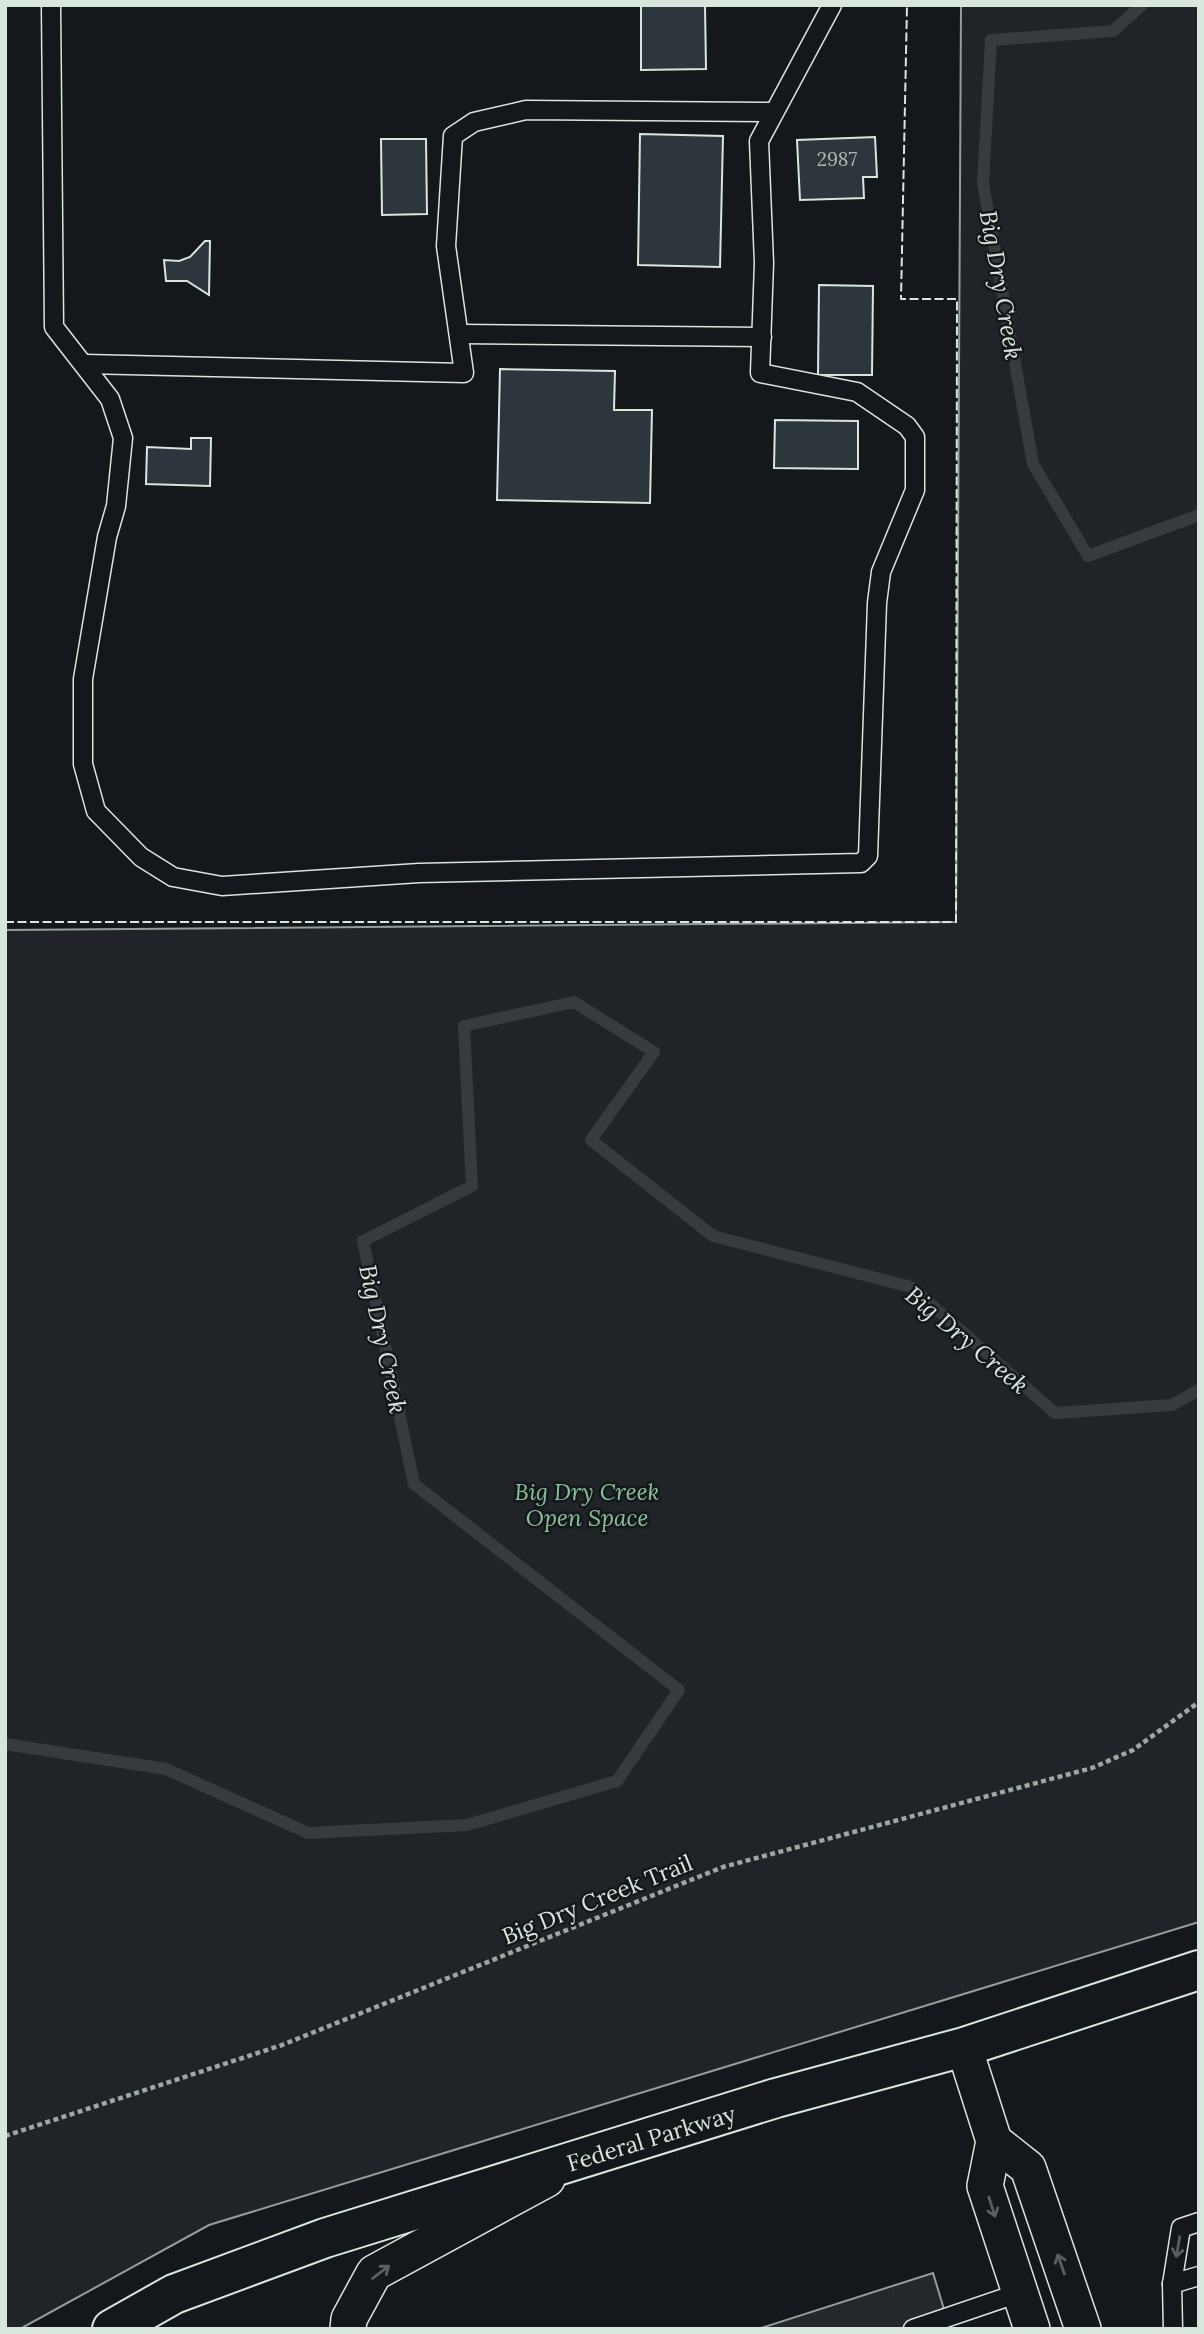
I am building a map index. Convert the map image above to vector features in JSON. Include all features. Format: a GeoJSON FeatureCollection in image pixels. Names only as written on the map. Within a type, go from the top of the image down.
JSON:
{"type":"FeatureCollection","features":[{"type":"Feature","properties":{"kind":"main road","name":"Federal Parkway"},"geometry":{"type":"LineString","coordinates":[[112,2329],[174,2294],[325,2238],[776,2098],[964,2047],[1199,1970]]}},
{"type":"Feature","properties":{"kind":"street"},"geometry":{"type":"LineString","coordinates":[[964,2047],[994,2141],[985,2186],[1032,2329]]}},
{"type":"Feature","properties":{"kind":"street"},"geometry":{"type":"LineString","coordinates":[[994,2141],[1028,2168],[1083,2329]]}},
{"type":"Feature","properties":{"kind":"street"},"geometry":{"type":"LineString","coordinates":[[348,2329],[349,2319],[374,2273],[584,2159]]}},
{"type":"Feature","properties":{"kind":"lane"},"geometry":{"type":"LineString","coordinates":[[51,5],[54,327],[110,399],[123,438],[116,506],[107,537],[83,679],[82,764],[96,811],[141,857],[173,877],[222,886],[419,873],[861,863],[868,856],[878,593],[881,572],[915,490],[915,437],[907,426],[857,392],[760,373],[764,263],[759,141],[832,5]]}},
{"type":"Feature","properties":{"kind":"lane"},"geometry":{"type":"LineString","coordinates":[[85,364],[464,373],[461,334],[446,246],[453,136],[474,122],[526,110],[773,112]]}},
{"type":"Feature","properties":{"kind":"lane"},"geometry":{"type":"LineString","coordinates":[[461,334],[762,337]]}},
{"type":"Feature","properties":{"kind":"lane"},"geometry":{"type":"LineString","coordinates":[[1173,2329],[1172,2284],[1181,2228],[1199,2222]]}},
{"type":"Feature","properties":{"kind":"lane"},"geometry":{"type":"LineString","coordinates":[[1172,2284],[1199,2276]]}},
{"type":"Feature","properties":{"kind":"lane"},"geometry":{"type":"LineString","coordinates":[[913,2329],[1019,2293]]}},
{"type":"Feature","properties":{"kind":"path","name":"Big Dry Creek Trail"},"geometry":{"type":"LineString","coordinates":[[5,2136],[282,2045],[723,1867],[1092,1768],[1133,1751],[1199,1702]]}},
{"type":"Feature","properties":{"kind":"green space","name":"Big Dry Creek Open Space"},"geometry":{"type":"Polygon","coordinates":[[[961,5],[1199,5],[1199,1922],[209,2225],[20,2329],[5,2329],[5,930],[956,922],[961,5]]]}},
{"type":"Feature","properties":{"kind":"shaded area"},"geometry":{"type":"Polygon","coordinates":[[[933,2273],[950,2329],[758,2329],[933,2273]]]}},
{"type":"Feature","properties":{"kind":"building"},"geometry":{"type":"Polygon","coordinates":[[[641,5],[705,5],[706,69],[641,70],[641,5]]]}},
{"type":"Feature","properties":{"kind":"building"},"geometry":{"type":"Polygon","coordinates":[[[640,134],[723,136],[720,267],[638,265],[640,134]]]}},
{"type":"Feature","properties":{"kind":"building"},"geometry":{"type":"Polygon","coordinates":[[[875,137],[877,177],[863,177],[864,198],[800,200],[797,140],[875,137]]]}},
{"type":"Feature","properties":{"kind":"building"},"geometry":{"type":"Polygon","coordinates":[[[381,139],[426,139],[427,214],[382,215],[381,139]]]}},
{"type":"Feature","properties":{"kind":"building"},"geometry":{"type":"Polygon","coordinates":[[[205,241],[210,241],[209,295],[187,281],[166,281],[164,260],[179,261],[190,257],[205,241]]]}},
{"type":"Feature","properties":{"kind":"building"},"geometry":{"type":"Polygon","coordinates":[[[819,285],[873,286],[872,375],[818,375],[819,285]]]}},
{"type":"Feature","properties":{"kind":"building"},"geometry":{"type":"Polygon","coordinates":[[[500,369],[615,371],[614,410],[652,410],[650,503],[497,500],[500,369]]]}},
{"type":"Feature","properties":{"kind":"building"},"geometry":{"type":"Polygon","coordinates":[[[775,420],[858,421],[858,469],[774,468],[775,420]]]}},
{"type":"Feature","properties":{"kind":"building"},"geometry":{"type":"Polygon","coordinates":[[[191,438],[211,438],[210,486],[146,484],[147,447],[191,449],[191,438]]]}},
{"type":"Feature","properties":{"kind":"waterway","name":"Big Dry Creek"},"geometry":{"type":"LineString","coordinates":[[1142,5],[1113,31],[991,40],[983,183],[1033,464],[1088,556],[1199,515]]}},
{"type":"Feature","properties":{"kind":"waterway","name":"Big Dry Creek"},"geometry":{"type":"LineString","coordinates":[[5,1744],[166,1769],[308,1833],[467,1825],[617,1781],[679,1690],[414,1484],[363,1241],[472,1186],[464,1026],[574,1002],[654,1052],[591,1140],[713,1236],[911,1287],[1055,1413],[1172,1405],[1199,1390]]}},
{"type":"Feature","properties":{"kind":"fence"},"geometry":{"type":"LineString","coordinates":[[5,922],[956,922],[957,299],[901,299],[907,5]]}}]}
